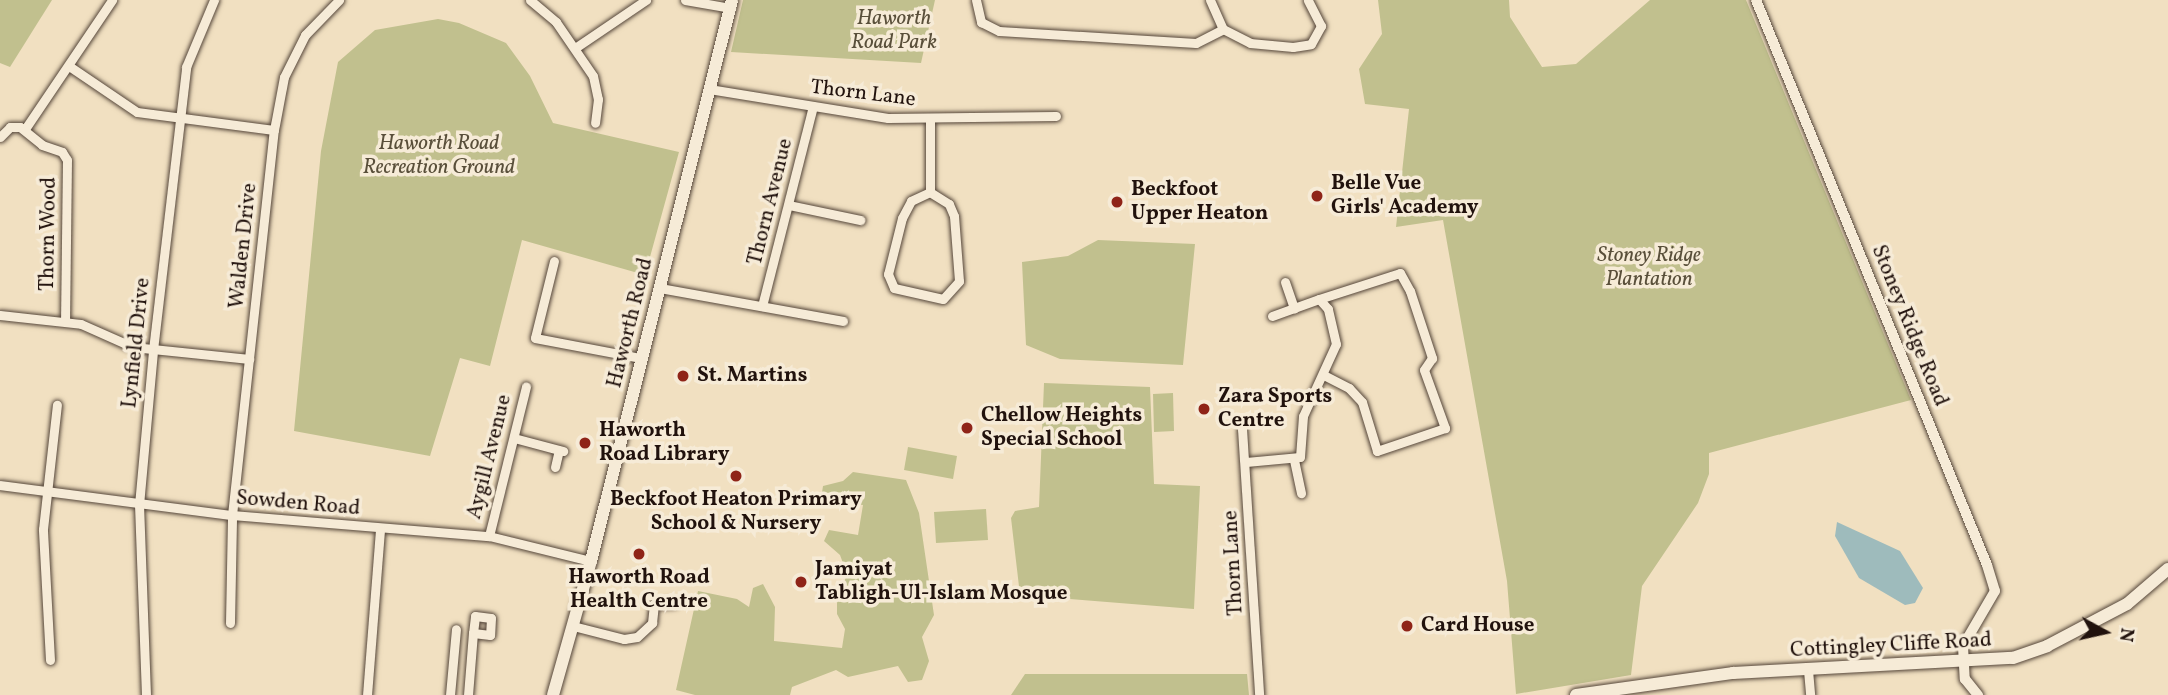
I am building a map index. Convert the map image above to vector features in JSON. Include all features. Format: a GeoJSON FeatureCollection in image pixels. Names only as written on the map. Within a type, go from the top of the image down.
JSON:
{"type":"FeatureCollection","features":[{"type":"Feature","properties":{"kind":"main road","name":"Haworth Road"},"geometry":{"type":"LineString","coordinates":[[553,695],[592,561],[732,4]]}},
{"type":"Feature","properties":{"kind":"main road","name":"Cottingley Cliffe Road"},"geometry":{"type":"LineString","coordinates":[[1576,695],[1808,670],[1964,663],[2013,658],[2047,646],[2127,604],[2168,569]]}},
{"type":"Feature","properties":{"kind":"street"},"geometry":{"type":"LineString","coordinates":[[0,137],[10,127],[25,129],[112,0]]}},
{"type":"Feature","properties":{"kind":"street","name":"Lynfield Drive"},"geometry":{"type":"LineString","coordinates":[[146,695],[139,505],[153,351],[186,67],[214,0]]}},
{"type":"Feature","properties":{"kind":"street"},"geometry":{"type":"LineString","coordinates":[[530,0],[556,22],[593,76],[598,99],[595,123]]}},
{"type":"Feature","properties":{"kind":"street"},"geometry":{"type":"LineString","coordinates":[[575,48],[646,0]]}},
{"type":"Feature","properties":{"kind":"street"},"geometry":{"type":"LineString","coordinates":[[685,0],[732,4]]}},
{"type":"Feature","properties":{"kind":"street"},"geometry":{"type":"LineString","coordinates":[[976,0],[981,22],[999,31],[1196,43],[1223,29]]}},
{"type":"Feature","properties":{"kind":"street"},"geometry":{"type":"LineString","coordinates":[[1210,0],[1223,29],[1250,44],[1311,44],[1321,26],[1308,0]]}},
{"type":"Feature","properties":{"kind":"street","name":"Stoney Ridge Road"},"geometry":{"type":"LineString","coordinates":[[1756,0],[1987,565],[1995,591],[1963,646],[1964,663]]}},
{"type":"Feature","properties":{"kind":"street","name":"Walden Drive"},"geometry":{"type":"LineString","coordinates":[[230,623],[232,515],[274,130],[284,77],[305,35],[333,2]]}},
{"type":"Feature","properties":{"kind":"street"},"geometry":{"type":"LineString","coordinates":[[69,66],[137,112],[274,130]]}},
{"type":"Feature","properties":{"kind":"street","name":"Thorn Lane"},"geometry":{"type":"LineString","coordinates":[[709,89],[888,118],[1056,116]]}},
{"type":"Feature","properties":{"kind":"street","name":"Thorn Avenue"},"geometry":{"type":"LineString","coordinates":[[762,306],[813,106]]}},
{"type":"Feature","properties":{"kind":"street"},"geometry":{"type":"LineString","coordinates":[[929,192],[930,118]]}},
{"type":"Feature","properties":{"kind":"street","name":"Thorn Wood"},"geometry":{"type":"LineString","coordinates":[[25,129],[67,160],[65,321]]}},
{"type":"Feature","properties":{"kind":"street"},"geometry":{"type":"LineString","coordinates":[[929,192],[949,204],[954,216],[959,281],[943,299],[894,288],[888,274],[902,218],[911,201],[929,192]]}},
{"type":"Feature","properties":{"kind":"street"},"geometry":{"type":"LineString","coordinates":[[789,205],[860,220]]}},
{"type":"Feature","properties":{"kind":"street"},"geometry":{"type":"LineString","coordinates":[[554,261],[535,338],[641,358]]}},
{"type":"Feature","properties":{"kind":"street"},"geometry":{"type":"LineString","coordinates":[[1272,316],[1400,273],[1410,291],[1432,358],[1424,369],[1445,428],[1377,451],[1362,402],[1349,388],[1323,375]]}},
{"type":"Feature","properties":{"kind":"street"},"geometry":{"type":"LineString","coordinates":[[1285,282],[1294,308]]}},
{"type":"Feature","properties":{"kind":"street"},"geometry":{"type":"LineString","coordinates":[[660,288],[843,321]]}},
{"type":"Feature","properties":{"kind":"street"},"geometry":{"type":"LineString","coordinates":[[1246,463],[1294,460],[1302,450],[1303,416],[1336,344],[1328,309],[1319,299]]}},
{"type":"Feature","properties":{"kind":"street"},"geometry":{"type":"LineString","coordinates":[[5,315],[65,321],[153,351],[249,359]]}},
{"type":"Feature","properties":{"kind":"street","name":"Aygill Avenue"},"geometry":{"type":"LineString","coordinates":[[489,536],[526,387]]}},
{"type":"Feature","properties":{"kind":"street"},"geometry":{"type":"LineString","coordinates":[[50,660],[45,488],[57,405]]}},
{"type":"Feature","properties":{"kind":"street","name":"Thorn Lane"},"geometry":{"type":"LineString","coordinates":[[1242,429],[1259,695]]}},
{"type":"Feature","properties":{"kind":"street"},"geometry":{"type":"LineString","coordinates":[[514,438],[561,451],[555,467]]}},
{"type":"Feature","properties":{"kind":"street"},"geometry":{"type":"LineString","coordinates":[[1294,460],[1301,493]]}},
{"type":"Feature","properties":{"kind":"street","name":"Sowden Road"},"geometry":{"type":"LineString","coordinates":[[0,485],[45,488],[139,505],[232,515],[489,536],[592,561]]}},
{"type":"Feature","properties":{"kind":"street"},"geometry":{"type":"LineString","coordinates":[[367,695],[380,529]]}},
{"type":"Feature","properties":{"kind":"street"},"geometry":{"type":"LineString","coordinates":[[573,626],[624,639],[637,637],[652,623],[649,603],[674,603]]}},
{"type":"Feature","properties":{"kind":"street"},"geometry":{"type":"LineString","coordinates":[[450,695],[456,629]]}},
{"type":"Feature","properties":{"kind":"street"},"geometry":{"type":"LineString","coordinates":[[468,695],[473,633]]}},
{"type":"Feature","properties":{"kind":"street"},"geometry":{"type":"LineString","coordinates":[[1964,663],[1965,679],[1978,695]]}},
{"type":"Feature","properties":{"kind":"street"},"geometry":{"type":"LineString","coordinates":[[1808,670],[1810,695]]}},
{"type":"Feature","properties":{"kind":"green space"},"geometry":{"type":"Polygon","coordinates":[[[0,0],[52,0],[10,67],[0,63],[0,0]]]}},
{"type":"Feature","properties":{"kind":"green space","name":"Haworth Road Park"},"geometry":{"type":"Polygon","coordinates":[[[743,0],[935,0],[921,63],[731,52],[743,0]]]}},
{"type":"Feature","properties":{"kind":"green space","name":"Stoney Ridge Plantation"},"geometry":{"type":"Polygon","coordinates":[[[1378,0],[1509,0],[1510,17],[1542,67],[1576,64],[1650,0],[1746,0],[1911,400],[1709,453],[1709,474],[1698,503],[1642,586],[1631,675],[1516,694],[1507,581],[1443,220],[1396,227],[1409,109],[1365,104],[1359,69],[1382,34],[1378,0]]]}},
{"type":"Feature","properties":{"kind":"green space","name":"Haworth Road Recreation Ground"},"geometry":{"type":"Polygon","coordinates":[[[438,19],[459,23],[506,43],[530,76],[553,123],[679,152],[645,275],[522,240],[490,366],[460,358],[430,456],[294,431],[321,151],[338,62],[375,30],[438,19]]]}},
{"type":"Feature","properties":{"kind":"green space"},"geometry":{"type":"Polygon","coordinates":[[[1098,240],[1195,244],[1183,365],[1060,359],[1026,345],[1022,262],[1068,256],[1098,240]]]}},
{"type":"Feature","properties":{"kind":"green space"},"geometry":{"type":"Polygon","coordinates":[[[1044,383],[1150,387],[1154,484],[1200,486],[1194,609],[1020,595],[1011,518],[1015,511],[1039,507],[1044,383]]]}},
{"type":"Feature","properties":{"kind":"green space"},"geometry":{"type":"Polygon","coordinates":[[[1173,393],[1174,431],[1154,432],[1153,394],[1173,393]]]}},
{"type":"Feature","properties":{"kind":"green space"},"geometry":{"type":"Polygon","coordinates":[[[908,447],[957,456],[953,479],[904,470],[908,447]]]}},
{"type":"Feature","properties":{"kind":"green space"},"geometry":{"type":"Polygon","coordinates":[[[853,472],[906,480],[919,513],[934,615],[922,637],[929,661],[922,680],[908,682],[898,666],[848,677],[836,670],[792,687],[790,695],[695,695],[676,690],[698,591],[737,599],[749,607],[753,588],[763,584],[775,607],[774,641],[842,648],[845,629],[837,614],[837,603],[847,574],[840,555],[824,541],[829,530],[858,535],[863,505],[821,499],[823,486],[843,481],[853,472]]]}},
{"type":"Feature","properties":{"kind":"green space"},"geometry":{"type":"Polygon","coordinates":[[[986,509],[988,540],[936,543],[934,512],[986,509]]]}},
{"type":"Feature","properties":{"kind":"green space"},"geometry":{"type":"Polygon","coordinates":[[[1025,674],[1247,674],[1249,695],[1011,695],[1025,674]]]}},
{"type":"Feature","properties":{"kind":"water"},"geometry":{"type":"Polygon","coordinates":[[[1837,522],[1900,551],[1923,588],[1915,603],[1905,605],[1859,578],[1835,536],[1837,522]]]}},
{"type":"Feature","properties":{"kind":"place","name":"Belle Vue Girls' Academy"},"geometry":{"type":"Point","coordinates":[1317,196]}},
{"type":"Feature","properties":{"kind":"place","name":"Beckfoot Upper Heaton"},"geometry":{"type":"Point","coordinates":[1117,202]}},
{"type":"Feature","properties":{"kind":"place","name":"St. Martins"},"geometry":{"type":"Point","coordinates":[683,376]}},
{"type":"Feature","properties":{"kind":"place","name":"Zara Sports Centre"},"geometry":{"type":"Point","coordinates":[1204,409]}},
{"type":"Feature","properties":{"kind":"place","name":"Chellow Heights Special School"},"geometry":{"type":"Point","coordinates":[967,428]}},
{"type":"Feature","properties":{"kind":"place","name":"Haworth Road Library"},"geometry":{"type":"Point","coordinates":[585,443]}},
{"type":"Feature","properties":{"kind":"place","name":"Beckfoot Heaton Primary School & Nursery"},"geometry":{"type":"Point","coordinates":[736,476]}},
{"type":"Feature","properties":{"kind":"place","name":"Haworth Road Health Centre"},"geometry":{"type":"Point","coordinates":[639,554]}},
{"type":"Feature","properties":{"kind":"place","name":"Jamiyat Tabligh-Ul-Islam Mosque"},"geometry":{"type":"Point","coordinates":[801,582]}},
{"type":"Feature","properties":{"kind":"place","name":"Card House"},"geometry":{"type":"Point","coordinates":[1407,626]}}]}
